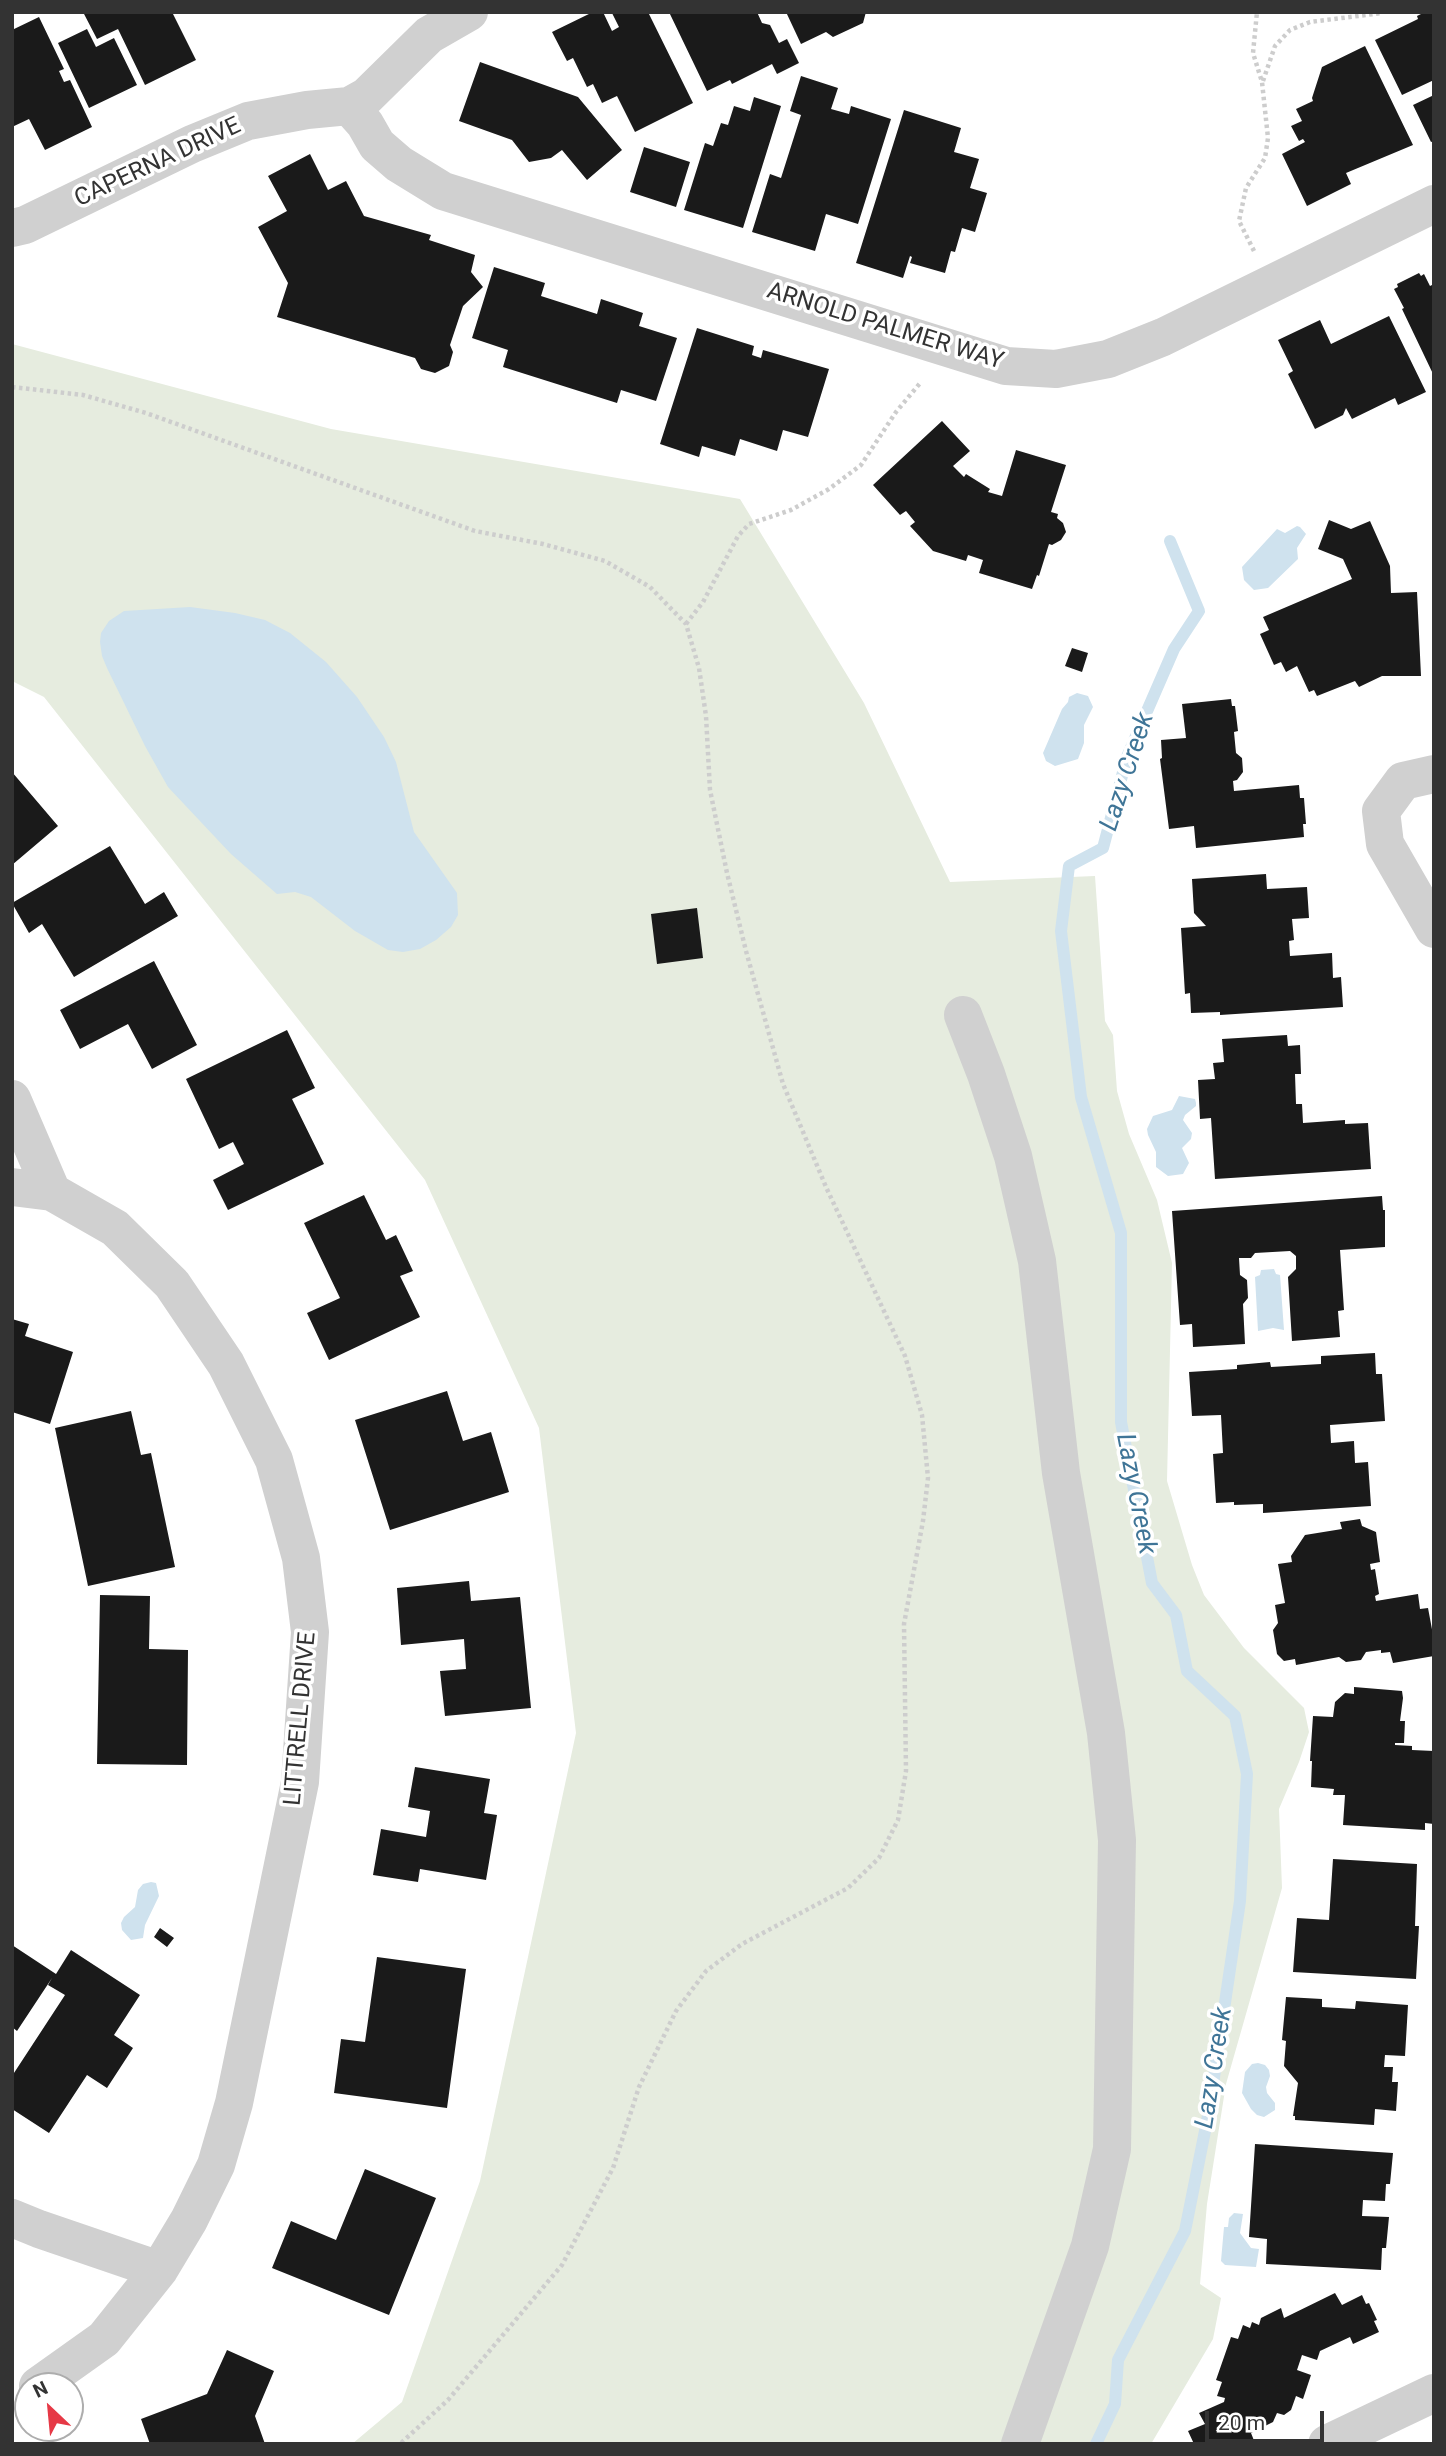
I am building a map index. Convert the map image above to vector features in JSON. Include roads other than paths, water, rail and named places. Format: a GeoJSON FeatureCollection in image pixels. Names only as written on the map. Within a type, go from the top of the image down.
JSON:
{"type":"FeatureCollection","features":[{"type":"Feature","properties":{"kind":"street"},"geometry":{"type":"LineString","coordinates":[[349,106],[367,96],[429,35],[469,12]]}},
{"type":"Feature","properties":{"kind":"street","name":"CAPERNA DRIVE"},"geometry":{"type":"LineString","coordinates":[[12,228],[25,225],[192,144],[248,121],[307,110],[349,106]]}},
{"type":"Feature","properties":{"kind":"street","name":"ARNOLD PALMER WAY"},"geometry":{"type":"LineString","coordinates":[[349,106],[365,124],[377,145],[399,164],[443,191],[1006,366],[1056,369],[1108,359],[1164,337],[1434,204]]}},
{"type":"Feature","properties":{"kind":"street"},"geometry":{"type":"LineString","coordinates":[[1434,774],[1403,781],[1381,811],[1385,844],[1434,929]]}},
{"type":"Feature","properties":{"kind":"street"},"geometry":{"type":"LineString","coordinates":[[963,1015],[1013,1156],[1037,1261],[1061,1473],[1107,1733],[1117,1840],[1112,2149],[1090,2246],[1020,2444]]}},
{"type":"Feature","properties":{"kind":"street"},"geometry":{"type":"LineString","coordinates":[[12,1099],[52,1192]]}},
{"type":"Feature","properties":{"kind":"street","name":"LITTRELL DRIVE"},"geometry":{"type":"LineString","coordinates":[[12,1187],[52,1192],[115,1228],[172,1284],[226,1364],[274,1460],[301,1558],[310,1632],[300,1782],[234,2104],[216,2165],[159,2270],[103,2339],[57,2372]]}},
{"type":"Feature","properties":{"kind":"street"},"geometry":{"type":"LineString","coordinates":[[12,2218],[159,2270]]}},
{"type":"Feature","properties":{"kind":"street"},"geometry":{"type":"LineString","coordinates":[[1327,2444],[1434,2393]]}},
{"type":"Feature","properties":{"kind":"water"},"geometry":{"type":"Polygon","coordinates":[[[1297,526],[1306,534],[1297,548],[1298,559],[1268,588],[1254,590],[1244,580],[1242,567],[1277,529],[1285,533],[1297,526]]]}},
{"type":"Feature","properties":{"kind":"water"},"geometry":{"type":"Polygon","coordinates":[[[190,607],[265,620],[290,633],[326,662],[357,697],[384,737],[396,762],[414,832],[457,893],[458,915],[451,927],[436,940],[420,949],[403,952],[388,950],[355,931],[311,897],[295,892],[277,894],[231,854],[168,787],[107,668],[102,656],[101,633],[109,621],[124,611],[190,607]]]}},
{"type":"Feature","properties":{"kind":"water"},"geometry":{"type":"Polygon","coordinates":[[[1077,693],[1088,696],[1093,707],[1084,725],[1084,743],[1078,759],[1055,766],[1046,761],[1043,753],[1062,709],[1069,697],[1077,693]]]}},
{"type":"Feature","properties":{"kind":"water"},"geometry":{"type":"Polygon","coordinates":[[[1179,1096],[1195,1099],[1196,1103],[1183,1120],[1192,1133],[1191,1139],[1182,1148],[1189,1163],[1183,1174],[1168,1176],[1156,1167],[1156,1152],[1147,1129],[1153,1116],[1172,1110],[1179,1096]]]}},
{"type":"Feature","properties":{"kind":"water"},"geometry":{"type":"Polygon","coordinates":[[[1274,1269],[1276,1274],[1280,1275],[1284,1330],[1273,1328],[1258,1331],[1255,1277],[1260,1275],[1261,1270],[1274,1269]]]}},
{"type":"Feature","properties":{"kind":"water"},"geometry":{"type":"Polygon","coordinates":[[[156,1883],[159,1896],[145,1925],[143,1938],[131,1940],[122,1930],[121,1923],[135,1907],[138,1890],[143,1884],[156,1883]]]}},
{"type":"Feature","properties":{"kind":"water"},"geometry":{"type":"Polygon","coordinates":[[[1258,2063],[1269,2070],[1267,2093],[1275,2103],[1275,2110],[1264,2117],[1251,2109],[1242,2093],[1245,2072],[1252,2064],[1258,2063]]]}},
{"type":"Feature","properties":{"kind":"water"},"geometry":{"type":"Polygon","coordinates":[[[1234,2213],[1243,2214],[1240,2233],[1251,2248],[1259,2249],[1256,2267],[1225,2265],[1221,2261],[1224,2227],[1228,2227],[1229,2218],[1234,2213]]]}},
{"type":"Feature","properties":{"kind":"waterway","name":"Lazy Creek"},"geometry":{"type":"LineString","coordinates":[[1096,2444],[1115,2404],[1118,2360],[1185,2231],[1209,2111],[1240,1901],[1247,1774],[1235,1716],[1187,1671],[1176,1615],[1152,1583],[1121,1422],[1121,1233],[1081,1097],[1061,931],[1069,866],[1103,848],[1127,757],[1174,649],[1199,611],[1170,541]]}}]}
